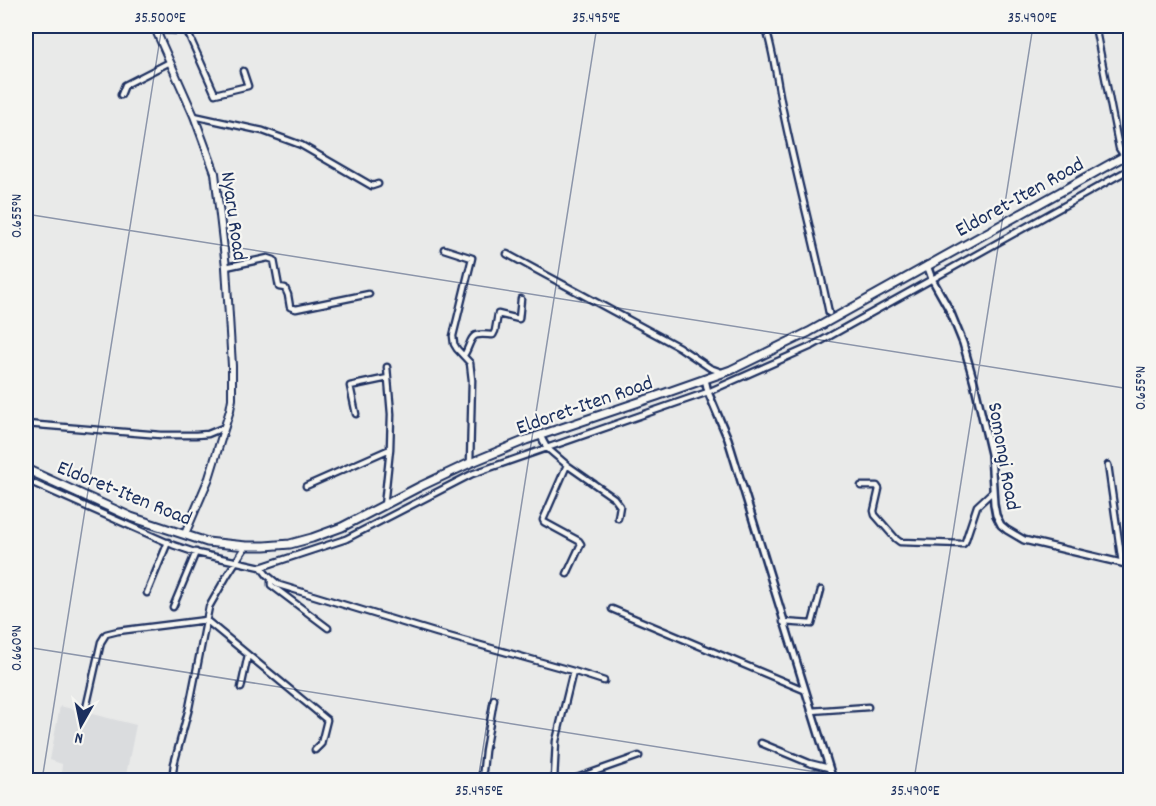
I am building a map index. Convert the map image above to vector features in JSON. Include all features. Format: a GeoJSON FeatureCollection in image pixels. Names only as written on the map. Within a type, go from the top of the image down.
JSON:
{"type":"FeatureCollection","features":[{"type":"Feature","properties":{"kind":"main road","name":"Nyaru Road"},"geometry":{"type":"LineString","coordinates":[[155,28],[194,116],[214,173],[226,267],[231,410],[209,478],[185,534]]}},
{"type":"Feature","properties":{"kind":"main road","name":"Eldoret-Iten Road"},"geometry":{"type":"LineString","coordinates":[[26,470],[131,517],[207,542],[265,546],[312,538],[342,527],[470,463],[540,435],[724,373],[809,332],[1128,156]]}},
{"type":"Feature","properties":{"kind":"street"},"geometry":{"type":"LineString","coordinates":[[765,26],[829,313]]}},
{"type":"Feature","properties":{"kind":"street"},"geometry":{"type":"LineString","coordinates":[[1095,26],[1119,148],[1128,156]]}},
{"type":"Feature","properties":{"kind":"street"},"geometry":{"type":"LineString","coordinates":[[155,28],[187,31],[215,94],[248,86],[243,71]]}},
{"type":"Feature","properties":{"kind":"street"},"geometry":{"type":"LineString","coordinates":[[121,95],[125,85],[170,62]]}},
{"type":"Feature","properties":{"kind":"street"},"geometry":{"type":"LineString","coordinates":[[194,116],[263,131],[301,145],[372,186],[378,184]]}},
{"type":"Feature","properties":{"kind":"street"},"geometry":{"type":"LineString","coordinates":[[34,473],[28,482],[168,542],[196,552],[261,567],[346,539],[472,474],[708,392],[812,346],[1131,169]]}},
{"type":"Feature","properties":{"kind":"street"},"geometry":{"type":"LineString","coordinates":[[444,249],[472,258],[453,336],[457,349],[470,363],[472,380],[470,463]]}},
{"type":"Feature","properties":{"kind":"street"},"geometry":{"type":"LineString","coordinates":[[507,255],[679,347],[710,368],[724,373]]}},
{"type":"Feature","properties":{"kind":"street"},"geometry":{"type":"LineString","coordinates":[[226,267],[268,258],[274,260],[279,287],[285,288],[290,307],[296,309],[369,294]]}},
{"type":"Feature","properties":{"kind":"street","name":"Somongi Road"},"geometry":{"type":"LineString","coordinates":[[927,266],[963,343],[991,454],[992,492],[996,515],[1001,525],[1016,536],[1041,545],[1131,565]]}},
{"type":"Feature","properties":{"kind":"street"},"geometry":{"type":"LineString","coordinates":[[464,355],[474,336],[492,335],[498,314],[519,319],[521,299]]}},
{"type":"Feature","properties":{"kind":"street"},"geometry":{"type":"LineString","coordinates":[[384,506],[390,449],[387,367]]}},
{"type":"Feature","properties":{"kind":"street"},"geometry":{"type":"LineString","coordinates":[[356,414],[350,386],[387,378]]}},
{"type":"Feature","properties":{"kind":"street"},"geometry":{"type":"LineString","coordinates":[[705,379],[708,392],[728,439],[833,780]]}},
{"type":"Feature","properties":{"kind":"street"},"geometry":{"type":"LineString","coordinates":[[26,424],[161,435],[208,434],[226,424]]}},
{"type":"Feature","properties":{"kind":"street"},"geometry":{"type":"LineString","coordinates":[[540,435],[547,448],[614,498],[620,506],[618,518]]}},
{"type":"Feature","properties":{"kind":"street"},"geometry":{"type":"LineString","coordinates":[[306,486],[390,449]]}},
{"type":"Feature","properties":{"kind":"street"},"geometry":{"type":"LineString","coordinates":[[567,465],[543,520],[581,544],[567,573]]}},
{"type":"Feature","properties":{"kind":"street"},"geometry":{"type":"LineString","coordinates":[[1108,465],[1122,563]]}},
{"type":"Feature","properties":{"kind":"street"},"geometry":{"type":"LineString","coordinates":[[861,486],[877,486],[879,489],[874,511],[900,542],[963,544],[977,506],[992,492]]}},
{"type":"Feature","properties":{"kind":"street"},"geometry":{"type":"LineString","coordinates":[[147,593],[168,542]]}},
{"type":"Feature","properties":{"kind":"street"},"geometry":{"type":"LineString","coordinates":[[172,780],[209,607],[246,546]]}},
{"type":"Feature","properties":{"kind":"street"},"geometry":{"type":"LineString","coordinates":[[173,607],[196,552]]}},
{"type":"Feature","properties":{"kind":"street"},"geometry":{"type":"LineString","coordinates":[[261,567],[279,585],[604,681]]}},
{"type":"Feature","properties":{"kind":"street"},"geometry":{"type":"LineString","coordinates":[[271,579],[271,585],[328,628]]}},
{"type":"Feature","properties":{"kind":"street"},"geometry":{"type":"LineString","coordinates":[[783,622],[812,624],[821,590]]}},
{"type":"Feature","properties":{"kind":"street"},"geometry":{"type":"LineString","coordinates":[[612,609],[804,690]]}},
{"type":"Feature","properties":{"kind":"street"},"geometry":{"type":"LineString","coordinates":[[85,713],[101,642],[106,634],[206,620],[327,720],[321,744],[315,750]]}},
{"type":"Feature","properties":{"kind":"street"},"geometry":{"type":"LineString","coordinates":[[241,688],[248,655]]}},
{"type":"Feature","properties":{"kind":"street"},"geometry":{"type":"LineString","coordinates":[[554,780],[556,741],[573,671]]}},
{"type":"Feature","properties":{"kind":"street"},"geometry":{"type":"LineString","coordinates":[[482,780],[494,699]]}},
{"type":"Feature","properties":{"kind":"street"},"geometry":{"type":"LineString","coordinates":[[811,711],[868,707]]}},
{"type":"Feature","properties":{"kind":"street"},"geometry":{"type":"LineString","coordinates":[[761,743],[809,763],[829,768]]}},
{"type":"Feature","properties":{"kind":"street"},"geometry":{"type":"LineString","coordinates":[[571,780],[639,756]]}},
{"type":"Feature","properties":{"kind":"shaded area"},"geometry":{"type":"Polygon","coordinates":[[[60,706],[136,725],[125,780],[85,780],[61,777],[62,764],[50,760],[60,706]]]}}]}
